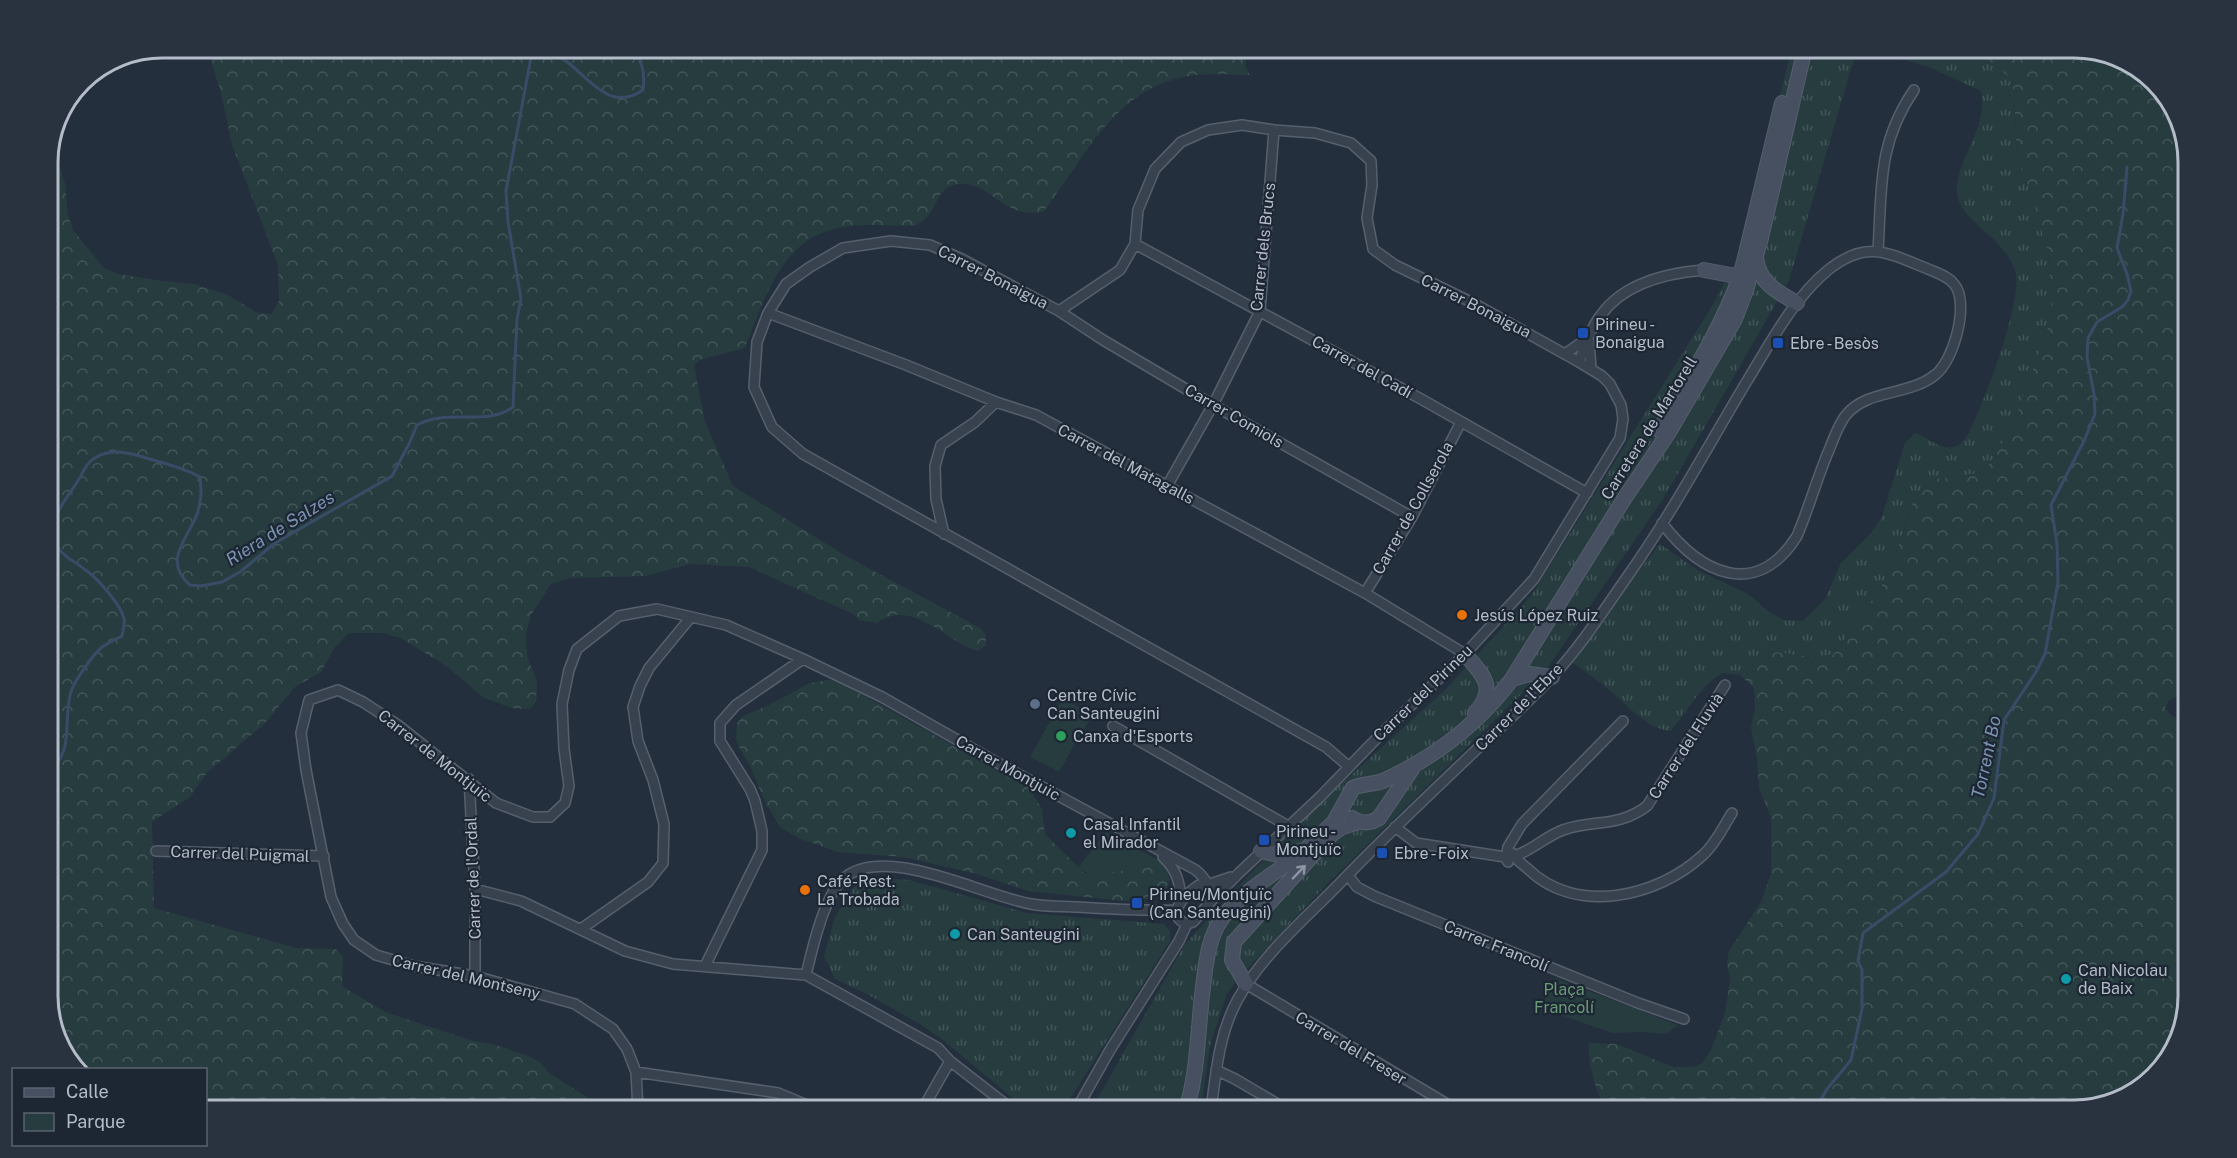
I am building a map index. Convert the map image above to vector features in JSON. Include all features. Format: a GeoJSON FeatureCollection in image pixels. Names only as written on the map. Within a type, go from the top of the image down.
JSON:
{"type":"FeatureCollection","features":[{"type":"Feature","properties":{"kind":"main road"},"geometry":{"type":"LineString","coordinates":[[1796,58],[1768,159],[1751,255],[1772,290],[1797,303]]}},
{"type":"Feature","properties":{"kind":"main road","name":"Carretera de Martorell"},"geometry":{"type":"LineString","coordinates":[[1414,766],[1481,717],[1512,680],[1663,440],[1736,315],[1751,255],[1761,238],[1803,58]]}},
{"type":"Feature","properties":{"kind":"main road"},"geometry":{"type":"LineString","coordinates":[[1704,270],[1717,267],[1731,271],[1748,268],[1754,248],[1761,238]]}},
{"type":"Feature","properties":{"kind":"main road"},"geometry":{"type":"LineString","coordinates":[[1731,271],[1751,255]]}},
{"type":"Feature","properties":{"kind":"main road"},"geometry":{"type":"LineString","coordinates":[[1624,499],[1657,434],[1719,327],[1733,297],[1731,271]]}},
{"type":"Feature","properties":{"kind":"main road"},"geometry":{"type":"LineString","coordinates":[[1731,271],[1742,292],[1736,315]]}},
{"type":"Feature","properties":{"kind":"main road"},"geometry":{"type":"LineString","coordinates":[[1736,315],[1753,294],[1761,290],[1772,290]]}},
{"type":"Feature","properties":{"kind":"main road"},"geometry":{"type":"LineString","coordinates":[[1448,741],[1480,707],[1486,697],[1485,680],[1465,654]]}},
{"type":"Feature","properties":{"kind":"main road"},"geometry":{"type":"LineString","coordinates":[[1512,680],[1529,674],[1552,677]]}},
{"type":"Feature","properties":{"kind":"main road"},"geometry":{"type":"LineString","coordinates":[[1358,822],[1348,814],[1346,803],[1353,788],[1381,782],[1414,766]]}},
{"type":"Feature","properties":{"kind":"main road"},"geometry":{"type":"LineString","coordinates":[[1261,851],[1278,855],[1305,850],[1342,827],[1358,822],[1374,821],[1379,818],[1414,766]]}},
{"type":"Feature","properties":{"kind":"main road"},"geometry":{"type":"LineString","coordinates":[[1366,784],[1380,791],[1384,808]]}},
{"type":"Feature","properties":{"kind":"main road"},"geometry":{"type":"LineString","coordinates":[[1188,1100],[1193,1075],[1205,965],[1214,932],[1222,918],[1238,902],[1305,850],[1334,822],[1346,803]]}},
{"type":"Feature","properties":{"kind":"main road"},"geometry":{"type":"LineString","coordinates":[[1246,984],[1232,960],[1234,942],[1332,834]]}},
{"type":"Feature","properties":{"kind":"street"},"geometry":{"type":"LineString","coordinates":[[1662,523],[1687,551],[1718,570],[1742,575],[1764,568],[1783,554],[1797,536],[1821,468],[1839,425],[1847,414],[1866,401],[1923,384],[1938,374],[1947,363],[1958,334],[1959,297],[1956,285],[1944,276],[1878,251],[1883,160],[1899,112],[1914,90]]}},
{"type":"Feature","properties":{"kind":"street","name":"Carrer Bonaigua"},"geometry":{"type":"LineString","coordinates":[[1348,766],[1326,747],[803,454],[772,427],[754,387],[757,342],[768,313],[786,284],[810,267],[843,248],[891,241],[930,245],[962,259],[1059,311],[1120,270],[1135,244],[1138,210],[1155,169],[1181,142],[1208,130],[1242,125],[1315,133],[1352,143],[1371,161],[1372,185],[1367,218],[1373,249],[1395,265],[1475,304],[1591,369]]}},
{"type":"Feature","properties":{"kind":"street","name":"Carrer dels Brucs"},"geometry":{"type":"LineString","coordinates":[[1167,486],[1213,405],[1260,311],[1274,130]]}},
{"type":"Feature","properties":{"kind":"street","name":"Carrer del Cadí"},"geometry":{"type":"LineString","coordinates":[[1135,244],[1587,493]]}},
{"type":"Feature","properties":{"kind":"street","name":"Carrer de l'Ebre"},"geometry":{"type":"LineString","coordinates":[[1212,1100],[1226,1025],[1246,984],[1267,959],[1395,827],[1552,677],[1628,576],[1797,303],[1831,268],[1859,254],[1872,250],[1878,251]]}},
{"type":"Feature","properties":{"kind":"street"},"geometry":{"type":"LineString","coordinates":[[1579,362],[1588,338],[1601,315],[1624,293],[1655,278],[1704,270]]}},
{"type":"Feature","properties":{"kind":"street","name":"Carrer Comiols"},"geometry":{"type":"LineString","coordinates":[[1059,311],[1103,340],[1213,405],[1412,517]]}},
{"type":"Feature","properties":{"kind":"street","name":"Carrer del Matagalls"},"geometry":{"type":"LineString","coordinates":[[768,313],[996,402],[1036,415],[1365,593],[1465,654]]}},
{"type":"Feature","properties":{"kind":"street"},"geometry":{"type":"LineString","coordinates":[[1565,354],[1588,338]]}},
{"type":"Feature","properties":{"kind":"street"},"geometry":{"type":"LineString","coordinates":[[1588,338],[1591,369]]}},
{"type":"Feature","properties":{"kind":"street","name":"Carrer del Pirineu"},"geometry":{"type":"LineString","coordinates":[[1082,1100],[1110,1050],[1179,941],[1187,924],[1193,922],[1261,851],[1320,797],[1348,766],[1465,654],[1534,579],[1620,438],[1623,419],[1621,405],[1610,384],[1591,369]]}},
{"type":"Feature","properties":{"kind":"street"},"geometry":{"type":"LineString","coordinates":[[944,534],[936,499],[935,466],[941,445],[975,422],[996,402]]}},
{"type":"Feature","properties":{"kind":"street","name":"Carrer de Collserola"},"geometry":{"type":"LineString","coordinates":[[1365,593],[1412,517],[1461,422]]}},
{"type":"Feature","properties":{"kind":"street","name":"Carrer de Montjuïc"},"geometry":{"type":"LineString","coordinates":[[324,856],[306,770],[301,733],[309,700],[338,690],[363,702],[398,724],[496,803],[533,817],[549,817],[565,803],[569,786],[564,749],[562,704],[569,670],[577,649],[620,616],[657,609],[726,625],[803,659]]}},
{"type":"Feature","properties":{"kind":"street"},"geometry":{"type":"LineString","coordinates":[[581,929],[648,882],[663,863],[664,824],[653,780],[638,741],[633,707],[649,668],[691,617]]}},
{"type":"Feature","properties":{"kind":"street"},"geometry":{"type":"LineString","coordinates":[[705,966],[762,850],[762,831],[755,801],[720,741],[720,723],[736,705],[803,659]]}},
{"type":"Feature","properties":{"kind":"street","name":"Carrer Montjuïc"},"geometry":{"type":"LineString","coordinates":[[803,659],[882,697],[1199,872],[1207,885]]}},
{"type":"Feature","properties":{"kind":"street","name":"Carrer del Fluvià"},"geometry":{"type":"LineString","coordinates":[[1510,856],[1522,854],[1541,840],[1564,829],[1627,819],[1647,806],[1725,685]]}},
{"type":"Feature","properties":{"kind":"street"},"geometry":{"type":"LineString","coordinates":[[1510,856],[1511,841],[1522,824],[1623,721]]}},
{"type":"Feature","properties":{"kind":"street"},"geometry":{"type":"LineString","coordinates":[[1113,726],[1288,826]]}},
{"type":"Feature","properties":{"kind":"street","name":"Carrer de l'Ordal"},"geometry":{"type":"LineString","coordinates":[[469,779],[475,889],[476,976]]}},
{"type":"Feature","properties":{"kind":"street"},"geometry":{"type":"LineString","coordinates":[[1395,827],[1416,843],[1510,856],[1543,882],[1563,890],[1596,897],[1615,897],[1652,885],[1688,867],[1713,843],[1732,813]]}},
{"type":"Feature","properties":{"kind":"street"},"geometry":{"type":"LineString","coordinates":[[1155,849],[1172,864],[1180,886],[1180,920],[1187,924]]}},
{"type":"Feature","properties":{"kind":"street","name":"Carrer del Puigmal"},"geometry":{"type":"LineString","coordinates":[[156,851],[324,856]]}},
{"type":"Feature","properties":{"kind":"street","name":"Carrer del Montseny"},"geometry":{"type":"LineString","coordinates":[[324,856],[331,897],[342,924],[354,940],[376,955],[414,966],[476,976],[575,1005],[613,1029],[627,1049],[636,1072],[637,1100]]}},
{"type":"Feature","properties":{"kind":"street"},"geometry":{"type":"LineString","coordinates":[[806,975],[820,922],[830,899],[843,879],[862,868],[896,866],[1031,904],[1136,910],[1179,905]]}},
{"type":"Feature","properties":{"kind":"street","name":"Carrer del Pirineu"},"geometry":{"type":"LineString","coordinates":[[1179,905],[1196,887],[1228,879],[1239,873]]}},
{"type":"Feature","properties":{"kind":"street","name":"Carrer Francolí"},"geometry":{"type":"LineString","coordinates":[[1348,875],[1357,887],[1374,896],[1638,1003],[1684,1019]]}},
{"type":"Feature","properties":{"kind":"street"},"geometry":{"type":"LineString","coordinates":[[1207,885],[1212,890],[1213,899]]}},
{"type":"Feature","properties":{"kind":"street"},"geometry":{"type":"LineString","coordinates":[[475,889],[521,901],[625,951],[673,964],[806,975],[938,1048],[1000,1100]]}},
{"type":"Feature","properties":{"kind":"street","name":"Carrer del Freser"},"geometry":{"type":"LineString","coordinates":[[1246,984],[1439,1100]]}},
{"type":"Feature","properties":{"kind":"street"},"geometry":{"type":"LineString","coordinates":[[928,1100],[951,1061]]}},
{"type":"Feature","properties":{"kind":"street"},"geometry":{"type":"LineString","coordinates":[[1216,1070],[1235,1078],[1271,1100]]}},
{"type":"Feature","properties":{"kind":"street"},"geometry":{"type":"LineString","coordinates":[[636,1072],[778,1093],[795,1100]]}},
{"type":"Feature","properties":{"kind":"green space"},"geometry":{"type":"Polygon","coordinates":[[[210,58],[1246,58],[1245,66],[1250,75],[1189,76],[1163,83],[1140,95],[1104,128],[1044,211],[1030,213],[1018,211],[977,187],[966,184],[954,185],[942,192],[928,216],[914,226],[848,226],[827,231],[810,239],[796,250],[774,280],[745,348],[702,359],[694,365],[705,422],[733,486],[846,556],[980,628],[986,635],[986,645],[978,651],[916,618],[903,615],[890,616],[877,623],[859,620],[853,614],[749,567],[690,564],[645,576],[569,578],[551,584],[531,615],[526,635],[527,655],[537,683],[536,702],[529,709],[512,708],[484,698],[449,668],[401,638],[382,633],[349,633],[335,647],[321,672],[295,687],[265,723],[206,774],[190,797],[152,822],[154,908],[296,948],[336,949],[343,956],[342,986],[385,1012],[531,1057],[541,1063],[549,1073],[590,1100],[207,1100],[207,1068],[88,1068],[76,1053],[64,1029],[59,1002],[59,164],[73,230],[104,268],[118,274],[194,284],[228,295],[256,312],[271,314],[279,301],[278,265],[232,145],[221,93],[210,58]]]}},
{"type":"Feature","properties":{"kind":"green space"},"geometry":{"type":"Polygon","coordinates":[[[1789,58],[1854,58],[1789,281],[1663,499],[1546,670],[1327,884],[1227,993],[1210,1046],[1202,1100],[1097,1100],[1185,944],[1319,804],[1445,690],[1531,596],[1712,306],[1737,259],[1789,58]]]}},
{"type":"Feature","properties":{"kind":"green space"},"geometry":{"type":"Polygon","coordinates":[[[1899,58],[1986,58],[2007,75],[2014,91],[2017,157],[2031,194],[2048,252],[2052,316],[2013,425],[1987,468],[1979,473],[1931,480],[1924,486],[1910,510],[1902,537],[1881,587],[1834,654],[1817,657],[1763,651],[1740,675],[1722,673],[1714,679],[1700,692],[1671,731],[1654,726],[1569,660],[1660,544],[1699,571],[1748,594],[1769,612],[1784,620],[1803,621],[1825,599],[1841,563],[1870,534],[1881,519],[1905,443],[1915,433],[1936,444],[1949,448],[1955,447],[1967,436],[1982,403],[2007,332],[2016,290],[2016,275],[2009,258],[2001,247],[1967,214],[1958,199],[1958,179],[1961,167],[1980,119],[1981,91],[1929,67],[1899,58]]]}},
{"type":"Feature","properties":{"kind":"green space"},"geometry":{"type":"Polygon","coordinates":[[[1986,58],[2088,59],[2120,69],[2143,84],[2153,94],[2168,117],[2176,142],[2178,156],[2178,696],[2169,700],[2165,708],[2178,718],[2178,995],[2173,1029],[2161,1053],[2138,1078],[2114,1092],[2088,1099],[1602,1100],[1589,1060],[1589,1043],[1617,1044],[1673,1067],[1693,1067],[1702,1064],[1712,1048],[1725,1013],[1730,979],[1727,962],[1729,951],[1761,902],[1771,874],[1771,817],[1759,789],[1757,758],[1751,727],[1755,708],[1754,688],[1740,675],[1763,651],[1817,657],[1834,654],[1881,587],[1902,537],[1913,502],[1924,486],[1931,480],[1979,473],[1987,468],[2013,425],[2052,316],[2048,252],[2031,194],[2017,157],[2014,91],[2007,75],[1986,58]]]}},
{"type":"Feature","properties":{"kind":"green space"},"geometry":{"type":"Polygon","coordinates":[[[834,679],[1029,788],[1042,809],[1045,834],[1084,873],[1106,873],[1154,866],[1160,868],[1170,879],[1164,894],[1148,899],[1123,901],[1028,891],[977,874],[903,857],[838,852],[801,839],[780,827],[764,800],[751,768],[738,745],[737,723],[743,716],[810,683],[834,679]]]}},
{"type":"Feature","properties":{"kind":"green space","name":"Canxa d'Esports"},"geometry":{"type":"Polygon","coordinates":[[[1063,698],[1092,715],[1059,772],[1030,757],[1063,698]]]}},
{"type":"Feature","properties":{"kind":"green space"},"geometry":{"type":"Polygon","coordinates":[[[1106,832],[1158,860],[1166,867],[1170,879],[1166,872],[1155,868],[1133,868],[1098,874],[1088,873],[1078,868],[1106,832]]]}},
{"type":"Feature","properties":{"kind":"green space"},"geometry":{"type":"Polygon","coordinates":[[[878,878],[909,880],[1027,913],[1164,924],[1170,931],[1170,941],[1069,1100],[1015,1100],[943,1040],[920,1024],[835,979],[824,956],[835,917],[854,887],[878,878]]]}},
{"type":"Feature","properties":{"kind":"green space","name":"Plaça Francolí"},"geometry":{"type":"Polygon","coordinates":[[[1555,978],[1678,1025],[1666,1034],[1612,1033],[1541,1008],[1555,978]]]}},
{"type":"Feature","properties":{"kind":"waterway","name":"Riera de Salzes"},"geometry":{"type":"LineString","coordinates":[[59,511],[87,465],[102,454],[120,452],[188,471],[200,477],[201,493],[199,509],[179,552],[178,569],[190,585],[201,586],[222,582],[240,572],[275,543],[392,476],[417,425],[441,418],[491,416],[513,407],[517,319],[521,299],[508,222],[506,191],[531,58]]}},
{"type":"Feature","properties":{"kind":"waterway","name":"Riera de Salzes"},"geometry":{"type":"LineString","coordinates":[[561,58],[596,87],[622,98],[643,90],[644,78],[638,58]]}},
{"type":"Feature","properties":{"kind":"waterway","name":"Torrent Bo"},"geometry":{"type":"LineString","coordinates":[[1821,1100],[1851,1060],[1862,1009],[1862,970],[1858,961],[1863,933],[1946,872],[1978,834],[1994,798],[2004,720],[2036,672],[2045,654],[2058,582],[2057,544],[2051,505],[2084,441],[2095,414],[2087,357],[2088,338],[2097,322],[2122,307],[2131,291],[2117,248],[2127,167]]}},
{"type":"Feature","properties":{"kind":"waterway","name":"Riera de Salzes"},"geometry":{"type":"LineString","coordinates":[[59,549],[92,575],[108,592],[122,612],[124,625],[122,636],[98,651],[72,689],[65,744],[59,759]]}},
{"type":"Feature","properties":{"kind":"place","name":"Pirineu - Bonaigua"},"geometry":{"type":"Point","coordinates":[1583,333]}},
{"type":"Feature","properties":{"kind":"place","name":"Ebre - Besòs"},"geometry":{"type":"Point","coordinates":[1778,343]}},
{"type":"Feature","properties":{"kind":"place","name":"Jesús López Ruiz"},"geometry":{"type":"Point","coordinates":[1462,615]}},
{"type":"Feature","properties":{"kind":"place","name":"Centre Cívic Can Santeugini"},"geometry":{"type":"Point","coordinates":[1035,704]}},
{"type":"Feature","properties":{"kind":"place","name":"Canxa d'Esports"},"geometry":{"type":"Point","coordinates":[1061,736]}},
{"type":"Feature","properties":{"kind":"place","name":"Casal Infantil el Mirador"},"geometry":{"type":"Point","coordinates":[1071,833]}},
{"type":"Feature","properties":{"kind":"place","name":"Pirineu - Montjuïc"},"geometry":{"type":"Point","coordinates":[1264,840]}},
{"type":"Feature","properties":{"kind":"place","name":"Ebre - Foix"},"geometry":{"type":"Point","coordinates":[1382,853]}},
{"type":"Feature","properties":{"kind":"place","name":"Café-Rest. La Trobada"},"geometry":{"type":"Point","coordinates":[805,890]}},
{"type":"Feature","properties":{"kind":"place","name":"Pirineu/Montjuïc (Can Santeugini)"},"geometry":{"type":"Point","coordinates":[1137,903]}},
{"type":"Feature","properties":{"kind":"place","name":"Can Santeugini"},"geometry":{"type":"Point","coordinates":[955,934]}},
{"type":"Feature","properties":{"kind":"place","name":"Can Nicolau de Baix"},"geometry":{"type":"Point","coordinates":[2066,979]}}]}
